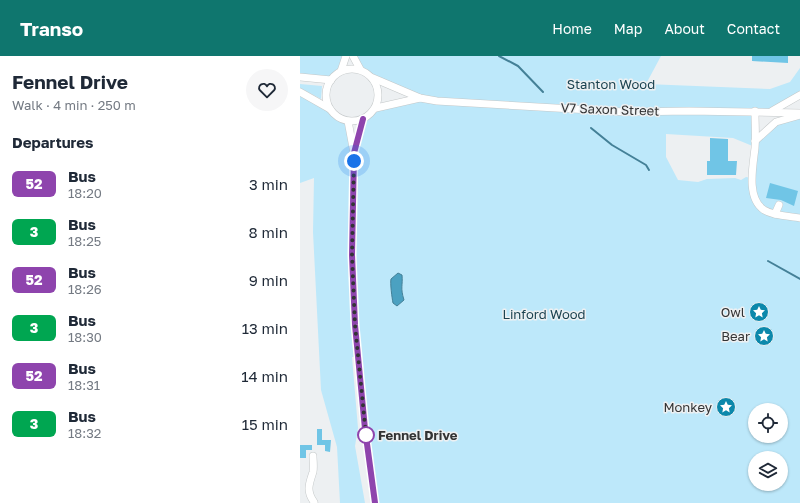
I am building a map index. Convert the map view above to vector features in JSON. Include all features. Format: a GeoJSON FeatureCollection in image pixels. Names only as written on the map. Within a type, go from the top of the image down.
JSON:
{"type":"FeatureCollection","features":[{"type":"Feature","properties":{"kind":"street"},"geometry":{"type":"LineString","coordinates":[[341,71],[346,56]]}},
{"type":"Feature","properties":{"kind":"street"},"geometry":{"type":"LineString","coordinates":[[300,92],[330,109],[335,115],[348,121],[363,119],[376,108],[379,93],[373,78],[360,69],[353,56]]}},
{"type":"Feature","properties":{"kind":"street"},"geometry":{"type":"LineString","coordinates":[[330,109],[326,94],[331,80],[341,71],[350,68],[360,69]]}},
{"type":"Feature","properties":{"kind":"street"},"geometry":{"type":"LineString","coordinates":[[300,77],[331,80]]}},
{"type":"Feature","properties":{"kind":"street","name":"V7 Saxon Street"},"geometry":{"type":"LineString","coordinates":[[373,78],[420,98],[449,102],[625,112],[755,111],[800,114]]}},
{"type":"Feature","properties":{"kind":"street"},"geometry":{"type":"LineString","coordinates":[[770,112],[800,95]]}},
{"type":"Feature","properties":{"kind":"street","name":"V7 Saxon Street"},"geometry":{"type":"LineString","coordinates":[[376,108],[420,98]]}},
{"type":"Feature","properties":{"kind":"street"},"geometry":{"type":"LineString","coordinates":[[755,111],[755,141],[752,166],[755,196],[763,209],[775,214],[800,218]]}},
{"type":"Feature","properties":{"kind":"street"},"geometry":{"type":"LineString","coordinates":[[755,141],[776,122],[800,114]]}},
{"type":"Feature","properties":{"kind":"street"},"geometry":{"type":"LineString","coordinates":[[354,153],[363,119]]}},
{"type":"Feature","properties":{"kind":"street"},"geometry":{"type":"LineString","coordinates":[[348,121],[354,153],[352,255],[355,325],[375,501]]}},
{"type":"Feature","properties":{"kind":"street"},"geometry":{"type":"LineString","coordinates":[[775,214],[779,205]]}},
{"type":"Feature","properties":{"kind":"street"},"geometry":{"type":"LineString","coordinates":[[313,456],[313,471],[309,478],[308,486],[309,494],[314,502]]}},
{"type":"Feature","properties":{"kind":"street"},"geometry":{"type":"LineString","coordinates":[[300,486],[308,486]]}},
{"type":"Feature","properties":{"kind":"green space"},"geometry":{"type":"Polygon","coordinates":[[[300,56],[346,56],[341,71],[331,80],[300,77],[300,56]]]}},
{"type":"Feature","properties":{"kind":"green space","name":"Linford Wood"},"geometry":{"type":"Polygon","coordinates":[[[353,56],[661,56],[646,84],[770,89],[790,82],[800,68],[800,95],[770,112],[755,111],[755,140],[776,122],[800,115],[800,503],[375,503],[358,357],[352,357],[358,428],[355,446],[365,503],[340,503],[337,447],[321,390],[313,232],[314,178],[300,183],[300,92],[330,109],[342,119],[348,121],[354,152],[363,119],[376,108],[419,98],[373,78],[360,69],[353,56]],[[666,134],[666,157],[678,180],[698,182],[707,179],[735,178],[741,180],[746,177],[752,178],[755,147],[733,138],[666,134]]]}},
{"type":"Feature","properties":{"kind":"green space"},"geometry":{"type":"Polygon","coordinates":[[[300,84],[322,86],[321,99],[300,88],[300,84]]]}},
{"type":"Feature","properties":{"kind":"water"},"geometry":{"type":"Polygon","coordinates":[[[398,273],[402,275],[404,300],[397,306],[393,303],[391,279],[398,273]]]}},
{"type":"Feature","properties":{"kind":"building"},"geometry":{"type":"Polygon","coordinates":[[[752,56],[788,56],[788,63],[752,61],[752,56]]]}},
{"type":"Feature","properties":{"kind":"building"},"geometry":{"type":"Polygon","coordinates":[[[710,138],[728,139],[728,161],[737,161],[736,175],[707,175],[707,161],[710,161],[710,138]]]}},
{"type":"Feature","properties":{"kind":"building"},"geometry":{"type":"Polygon","coordinates":[[[770,183],[798,191],[794,206],[781,200],[766,198],[770,183]]]}},
{"type":"Feature","properties":{"kind":"building"},"geometry":{"type":"Polygon","coordinates":[[[317,429],[322,429],[322,440],[331,440],[330,452],[325,451],[325,445],[317,445],[317,429]]]}},
{"type":"Feature","properties":{"kind":"building"},"geometry":{"type":"Polygon","coordinates":[[[300,445],[312,445],[312,450],[306,450],[306,458],[300,458],[300,445]]]}},
{"type":"Feature","properties":{"kind":"waterway"},"geometry":{"type":"LineString","coordinates":[[499,56],[518,66],[543,92]]}},
{"type":"Feature","properties":{"kind":"waterway"},"geometry":{"type":"LineString","coordinates":[[591,128],[612,145],[646,165],[649,170]]}},
{"type":"Feature","properties":{"kind":"waterway"},"geometry":{"type":"LineString","coordinates":[[768,261],[800,279]]}},
{"type":"Feature","properties":{"kind":"bus line","name":"52"},"geometry":{"type":"LineString","coordinates":[[363,119],[354,153],[352,255],[355,325],[365,429],[375,503]]}},
{"type":"Feature","properties":{"kind":"place","name":"Owl"},"geometry":{"type":"Point","coordinates":[759,312]}},
{"type":"Feature","properties":{"kind":"place","name":"Bear"},"geometry":{"type":"Point","coordinates":[764,336]}},
{"type":"Feature","properties":{"kind":"place","name":"Monkey"},"geometry":{"type":"Point","coordinates":[726,407]}},
{"type":"Feature","properties":{"kind":"place","name":"Fennel Drive"},"geometry":{"type":"Point","coordinates":[366,435]}},
{"type":"Feature","properties":{"kind":"route"},"geometry":{"type":"LineString","coordinates":[[354,161],[352,255],[355,325],[366,435]]}},
{"type":"Feature","properties":{"kind":"park label","name":"Stanton Wood"},"geometry":{"type":"Point","coordinates":[611,84]}}]}
